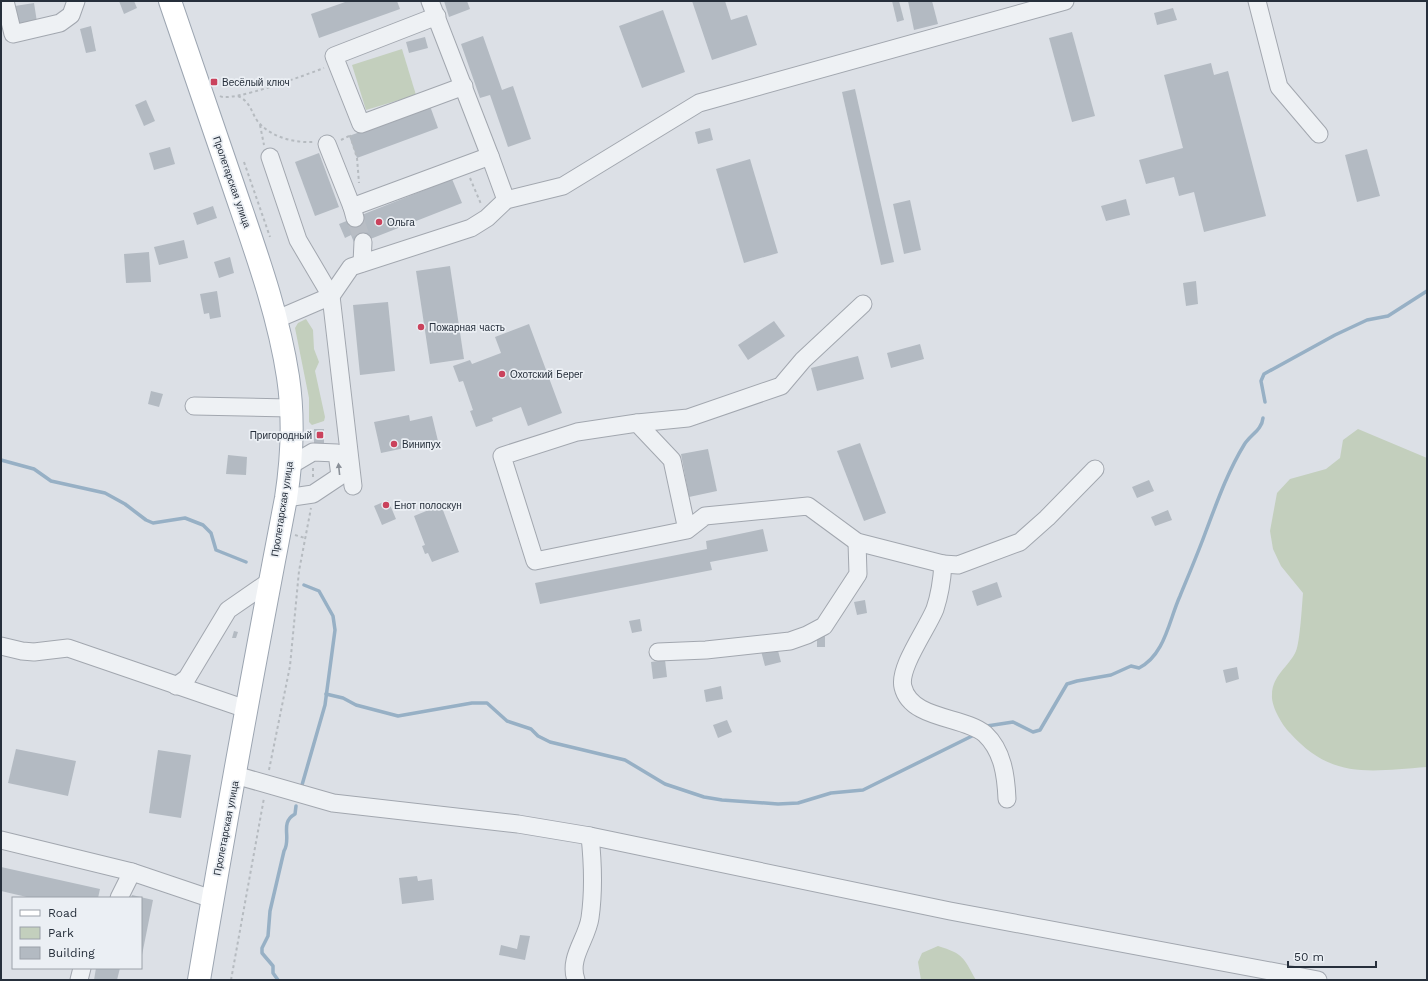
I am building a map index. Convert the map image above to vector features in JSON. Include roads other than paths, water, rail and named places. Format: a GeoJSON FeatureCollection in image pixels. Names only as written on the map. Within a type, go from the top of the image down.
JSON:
{"type":"FeatureCollection","features":[{"type":"Feature","properties":{"kind":"main road","name":"Пролетарская улица"},"geometry":{"type":"LineString","coordinates":[[170,1],[260,265],[275,320],[288,378],[290,408],[291,465],[286,498],[246,709],[236,775],[198,980]]}},
{"type":"Feature","properties":{"kind":"street"},"geometry":{"type":"LineString","coordinates":[[5,1],[13,34],[60,23],[71,15],[76,1]]}},
{"type":"Feature","properties":{"kind":"street"},"geometry":{"type":"LineString","coordinates":[[430,1],[464,86],[506,200]]}},
{"type":"Feature","properties":{"kind":"street"},"geometry":{"type":"LineString","coordinates":[[275,320],[331,296],[351,267],[471,228],[487,218],[506,200],[563,186],[699,103],[1065,1]]}},
{"type":"Feature","properties":{"kind":"street"},"geometry":{"type":"LineString","coordinates":[[1257,1],[1279,87],[1319,134]]}},
{"type":"Feature","properties":{"kind":"street"},"geometry":{"type":"LineString","coordinates":[[437,16],[334,56],[336,63],[361,124],[464,86]]}},
{"type":"Feature","properties":{"kind":"street"},"geometry":{"type":"LineString","coordinates":[[327,144],[354,212],[490,156]]}},
{"type":"Feature","properties":{"kind":"street"},"geometry":{"type":"LineString","coordinates":[[270,157],[298,240],[331,296],[353,486]]}},
{"type":"Feature","properties":{"kind":"street"},"geometry":{"type":"LineString","coordinates":[[362,263],[363,242]]}},
{"type":"Feature","properties":{"kind":"street"},"geometry":{"type":"LineString","coordinates":[[863,304],[803,360],[781,386],[688,418],[637,423],[577,432],[502,456],[535,561],[688,530],[705,516],[808,506],[857,542],[943,564],[958,565],[1020,542],[1047,518],[1095,469]]}},
{"type":"Feature","properties":{"kind":"street"},"geometry":{"type":"LineString","coordinates":[[194,406],[290,408]]}},
{"type":"Feature","properties":{"kind":"street"},"geometry":{"type":"LineString","coordinates":[[637,423],[672,460],[688,530]]}},
{"type":"Feature","properties":{"kind":"street"},"geometry":{"type":"LineString","coordinates":[[286,498],[313,494],[340,476],[337,453],[313,452],[291,465]]}},
{"type":"Feature","properties":{"kind":"street"},"geometry":{"type":"LineString","coordinates":[[658,652],[706,650],[790,641],[824,626],[858,574],[857,542]]}},
{"type":"Feature","properties":{"kind":"street"},"geometry":{"type":"LineString","coordinates":[[943,564],[942,579],[934,609],[905,670],[903,688],[910,700],[915,705],[972,728],[983,733],[988,738],[994,745],[1003,766],[1007,799]]}},
{"type":"Feature","properties":{"kind":"street"},"geometry":{"type":"LineString","coordinates":[[176,686],[187,678],[228,610],[270,581]]}},
{"type":"Feature","properties":{"kind":"street"},"geometry":{"type":"LineString","coordinates":[[1,646],[34,652],[68,648],[246,709]]}},
{"type":"Feature","properties":{"kind":"street"},"geometry":{"type":"LineString","coordinates":[[236,775],[266,785],[334,803],[518,824],[590,836],[950,910],[1318,980]]}},
{"type":"Feature","properties":{"kind":"street"},"geometry":{"type":"LineString","coordinates":[[576,980],[574,964],[590,921],[593,893],[593,866],[590,836]]}},
{"type":"Feature","properties":{"kind":"street"},"geometry":{"type":"LineString","coordinates":[[1,840],[132,872],[212,899]]}},
{"type":"Feature","properties":{"kind":"street"},"geometry":{"type":"LineString","coordinates":[[120,897],[132,872]]}},
{"type":"Feature","properties":{"kind":"street"},"geometry":{"type":"LineString","coordinates":[[79,980],[82,969]]}},
{"type":"Feature","properties":{"kind":"waterway"},"geometry":{"type":"LineString","coordinates":[[1265,402],[1261,381],[1264,374],[1335,335],[1367,320],[1388,316],[1427,291]]}},
{"type":"Feature","properties":{"kind":"waterway"},"geometry":{"type":"LineString","coordinates":[[987,726],[1013,722],[1033,732],[1040,730],[1067,684],[1111,675],[1131,666],[1139,668],[1155,655],[1165,636],[1228,476],[1244,445],[1258,429],[1263,418]]}},
{"type":"Feature","properties":{"kind":"waterway"},"geometry":{"type":"LineString","coordinates":[[1,460],[34,469],[51,481],[105,493],[125,504],[146,520],[153,523],[185,518],[203,525],[211,533],[216,550],[246,562]]}},
{"type":"Feature","properties":{"kind":"waterway"},"geometry":{"type":"LineString","coordinates":[[302,785],[325,705],[335,630],[333,616],[319,591],[304,585]]}},
{"type":"Feature","properties":{"kind":"waterway"},"geometry":{"type":"LineString","coordinates":[[326,694],[343,698],[356,705],[398,716],[472,703],[487,703],[507,721],[531,729],[538,736],[550,742],[625,760],[665,784],[704,797],[722,800],[778,804],[798,803],[831,793],[863,790],[974,735]]}},
{"type":"Feature","properties":{"kind":"waterway"},"geometry":{"type":"LineString","coordinates":[[278,980],[273,973],[273,966],[262,953],[262,948],[268,936],[270,911],[287,841],[287,826],[290,818],[295,814],[296,806]]}},
{"type":"Feature","properties":{"kind":"tunnel"},"geometry":{"type":"LineString","coordinates":[[355,218],[363,242]]}},
{"type":"Feature","properties":{"kind":"place","name":"Весёлый ключ"},"geometry":{"type":"Point","coordinates":[214,82]}},
{"type":"Feature","properties":{"kind":"place","name":"Ольга"},"geometry":{"type":"Point","coordinates":[379,222]}},
{"type":"Feature","properties":{"kind":"place","name":"Пожарная часть"},"geometry":{"type":"Point","coordinates":[421,327]}},
{"type":"Feature","properties":{"kind":"place","name":"Охотский Берег"},"geometry":{"type":"Point","coordinates":[502,374]}},
{"type":"Feature","properties":{"kind":"place","name":"Пригородный"},"geometry":{"type":"Point","coordinates":[320,435]}},
{"type":"Feature","properties":{"kind":"place","name":"Винипух"},"geometry":{"type":"Point","coordinates":[394,444]}},
{"type":"Feature","properties":{"kind":"place","name":"Енот полоскун"},"geometry":{"type":"Point","coordinates":[386,505]}}]}
